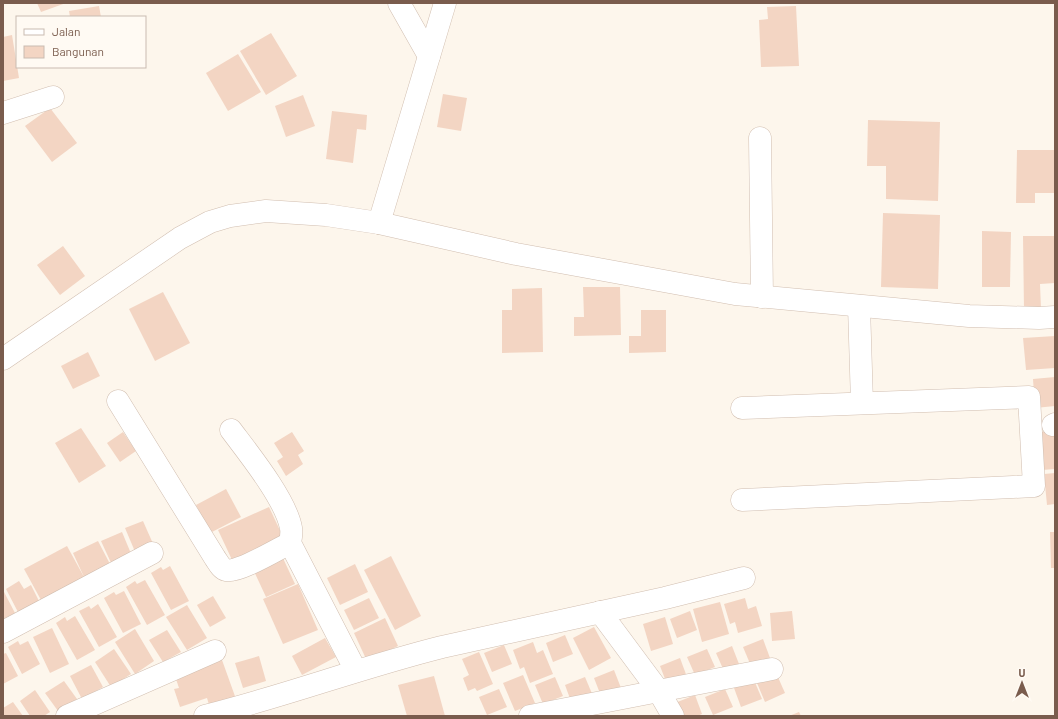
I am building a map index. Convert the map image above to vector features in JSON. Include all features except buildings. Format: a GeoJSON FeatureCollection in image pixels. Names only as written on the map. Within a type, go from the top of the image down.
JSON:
{"type":"FeatureCollection","features":[{"type":"Feature","properties":{"kind":"street"},"geometry":{"type":"LineString","coordinates":[[399,3],[429,56]]}},
{"type":"Feature","properties":{"kind":"street"},"geometry":{"type":"LineString","coordinates":[[379,223],[445,3]]}},
{"type":"Feature","properties":{"kind":"street"},"geometry":{"type":"LineString","coordinates":[[3,113],[53,97]]}},
{"type":"Feature","properties":{"kind":"street"},"geometry":{"type":"LineString","coordinates":[[760,138],[762,297]]}},
{"type":"Feature","properties":{"kind":"street"},"geometry":{"type":"LineString","coordinates":[[3,359],[180,238],[210,222],[230,216],[266,211],[326,215],[379,223],[531,257],[735,294],[969,316],[1055,317]]}},
{"type":"Feature","properties":{"kind":"street"},"geometry":{"type":"LineString","coordinates":[[859,306],[862,403]]}},
{"type":"Feature","properties":{"kind":"street"},"geometry":{"type":"LineString","coordinates":[[742,408],[1028,397],[1034,486],[742,500]]}},
{"type":"Feature","properties":{"kind":"street"},"geometry":{"type":"LineString","coordinates":[[118,401],[222,568],[226,570],[236,570],[290,543]]}},
{"type":"Feature","properties":{"kind":"street"},"geometry":{"type":"LineString","coordinates":[[231,430],[272,486],[285,511],[291,527],[292,536],[290,543],[356,671]]}},
{"type":"Feature","properties":{"kind":"street"},"geometry":{"type":"LineString","coordinates":[[3,632],[152,553]]}},
{"type":"Feature","properties":{"kind":"street"},"geometry":{"type":"LineString","coordinates":[[205,716],[245,706],[442,646],[665,598],[744,578]]}},
{"type":"Feature","properties":{"kind":"street"},"geometry":{"type":"LineString","coordinates":[[600,612],[658,690],[674,716]]}},
{"type":"Feature","properties":{"kind":"street"},"geometry":{"type":"LineString","coordinates":[[67,716],[215,651]]}},
{"type":"Feature","properties":{"kind":"street"},"geometry":{"type":"LineString","coordinates":[[530,716],[772,669]]}}]}
